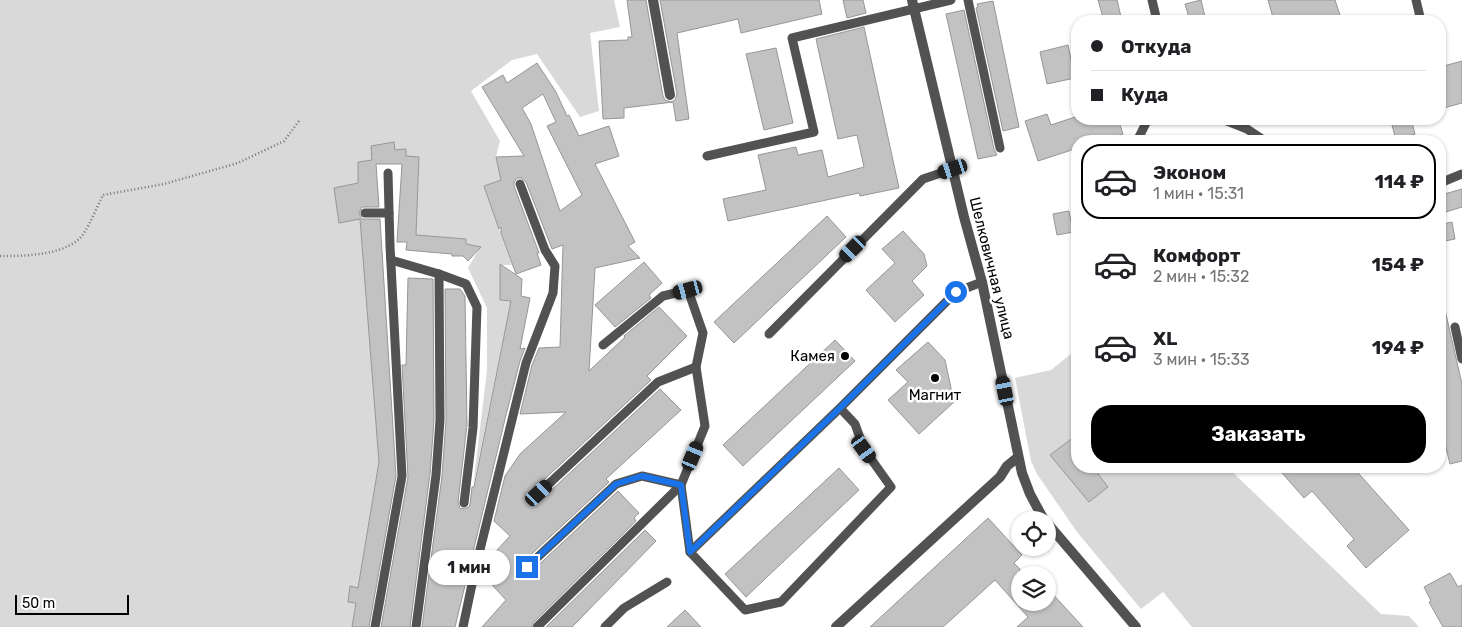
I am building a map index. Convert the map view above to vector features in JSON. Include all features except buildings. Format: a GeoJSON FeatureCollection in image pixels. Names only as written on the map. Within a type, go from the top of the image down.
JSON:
{"type":"FeatureCollection","features":[{"type":"Feature","properties":{"kind":"street"},"geometry":{"type":"LineString","coordinates":[[653,0],[670,95]]}},
{"type":"Feature","properties":{"kind":"street","name":"Шелковичная улица"},"geometry":{"type":"LineString","coordinates":[[914,4],[982,282],[1018,457],[1030,494],[1039,511]]}},
{"type":"Feature","properties":{"kind":"street"},"geometry":{"type":"LineString","coordinates":[[836,627],[1000,477],[1007,466],[1018,457]]}},
{"type":"Feature","properties":{"kind":"street"},"geometry":{"type":"LineString","coordinates":[[1056,533],[1136,627]]}},
{"type":"Feature","properties":{"kind":"lane"},"geometry":{"type":"LineString","coordinates":[[706,156],[814,132],[792,38],[914,4],[951,0]]}},
{"type":"Feature","properties":{"kind":"lane"},"geometry":{"type":"LineString","coordinates":[[968,0],[1000,148]]}},
{"type":"Feature","properties":{"kind":"lane"},"geometry":{"type":"LineString","coordinates":[[1152,0],[1156,15]]}},
{"type":"Feature","properties":{"kind":"lane"},"geometry":{"type":"LineString","coordinates":[[1416,0],[1420,15]]}},
{"type":"Feature","properties":{"kind":"lane"},"geometry":{"type":"LineString","coordinates":[[1237,125],[1256,135]]}},
{"type":"Feature","properties":{"kind":"lane"},"geometry":{"type":"LineString","coordinates":[[769,334],[923,179],[953,169]]}},
{"type":"Feature","properties":{"kind":"lane"},"geometry":{"type":"LineString","coordinates":[[375,627],[402,476],[388,173]]}},
{"type":"Feature","properties":{"kind":"lane"},"geometry":{"type":"LineString","coordinates":[[1446,181],[1462,174]]}},
{"type":"Feature","properties":{"kind":"lane"},"geometry":{"type":"LineString","coordinates":[[464,627],[475,570],[526,363],[553,293],[555,266],[545,250],[520,184]]}},
{"type":"Feature","properties":{"kind":"lane"},"geometry":{"type":"LineString","coordinates":[[365,213],[389,213]]}},
{"type":"Feature","properties":{"kind":"lane"},"geometry":{"type":"LineString","coordinates":[[391,260],[466,284],[477,307],[472,428],[464,503]]}},
{"type":"Feature","properties":{"kind":"lane"},"geometry":{"type":"LineString","coordinates":[[416,627],[436,475],[440,420],[439,274]]}},
{"type":"Feature","properties":{"kind":"lane"},"geometry":{"type":"LineString","coordinates":[[690,552],[840,408],[956,292],[982,282]]}},
{"type":"Feature","properties":{"kind":"lane"},"geometry":{"type":"LineString","coordinates":[[537,627],[681,485],[705,426],[696,367],[703,334],[688,290],[663,296],[603,345]]}},
{"type":"Feature","properties":{"kind":"lane"},"geometry":{"type":"LineString","coordinates":[[1455,327],[1462,359]]}},
{"type":"Feature","properties":{"kind":"lane"},"geometry":{"type":"LineString","coordinates":[[539,493],[658,382],[696,367]]}},
{"type":"Feature","properties":{"kind":"lane"},"geometry":{"type":"LineString","coordinates":[[681,485],[690,552],[745,610],[781,602],[891,486],[864,449],[855,424],[840,408]]}},
{"type":"Feature","properties":{"kind":"lane"},"geometry":{"type":"LineString","coordinates":[[527,567],[616,484],[642,476],[681,485]]}},
{"type":"Feature","properties":{"kind":"lane"},"geometry":{"type":"LineString","coordinates":[[605,627],[624,608],[667,582]]}},
{"type":"Feature","properties":{"kind":"path"},"geometry":{"type":"LineString","coordinates":[[0,256],[22,256],[63,250],[83,235],[103,195],[164,184],[238,163],[284,141],[299,121]]}},
{"type":"Feature","properties":{"kind":"shaded area"},"geometry":{"type":"Polygon","coordinates":[[[0,0],[614,0],[620,27],[590,33],[599,111],[580,117],[537,54],[512,60],[471,91],[500,141],[496,157],[501,180],[484,186],[512,265],[500,265],[500,300],[511,301],[473,487],[487,370],[487,308],[468,268],[479,249],[466,244],[466,239],[416,235],[419,157],[406,156],[406,149],[395,150],[393,142],[371,146],[372,160],[358,162],[358,183],[334,188],[339,222],[360,219],[379,461],[358,588],[350,587],[356,603],[352,627],[0,627],[0,0]]]}},
{"type":"Feature","properties":{"kind":"shaded area"},"geometry":{"type":"Polygon","coordinates":[[[1071,354],[1071,473],[1233,473],[1381,614],[1409,616],[1419,627],[1192,627],[1163,592],[1141,609],[1077,532],[1037,474],[1031,461],[1015,378],[1051,370],[1071,354]]]}},
{"type":"Feature","properties":{"kind":"place","name":"Камея"},"geometry":{"type":"Point","coordinates":[845,356]}},
{"type":"Feature","properties":{"kind":"place","name":"Магнит"},"geometry":{"type":"Point","coordinates":[935,378]}},
{"type":"Feature","properties":{"kind":"route"},"geometry":{"type":"LineString","coordinates":[[527,567],[616,484],[642,476],[681,485],[690,552],[840,408],[956,292]]}}]}
